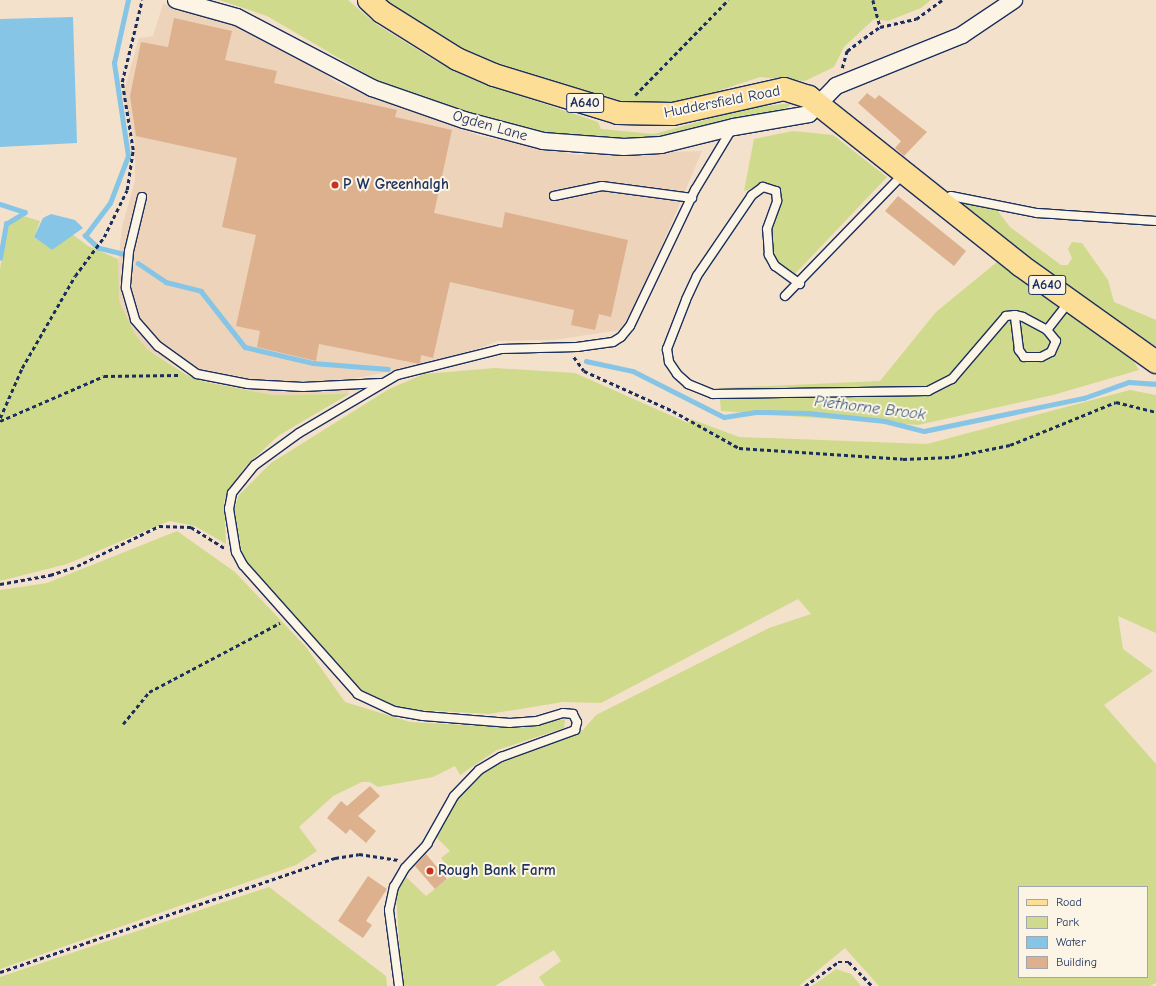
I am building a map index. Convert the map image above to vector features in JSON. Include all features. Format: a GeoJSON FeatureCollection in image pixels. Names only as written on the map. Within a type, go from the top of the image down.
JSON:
{"type":"FeatureCollection","features":[{"type":"Feature","properties":{"kind":"main road","name":"Huddersfield Road"},"geometry":{"type":"LineString","coordinates":[[369,0],[382,12],[457,59],[494,74],[623,114],[673,114],[784,88],[819,103],[1069,302],[1156,362]]}},
{"type":"Feature","properties":{"kind":"street","name":"Ogden Lane"},"geometry":{"type":"LineString","coordinates":[[176,0],[237,17],[372,88],[464,120],[543,141],[624,147],[661,145],[734,127],[809,114],[836,86]]}},
{"type":"Feature","properties":{"kind":"street"},"geometry":{"type":"LineString","coordinates":[[836,86],[962,35],[1014,0]]}},
{"type":"Feature","properties":{"kind":"lane"},"geometry":{"type":"LineString","coordinates":[[399,986],[389,910],[394,887],[409,863],[427,844],[454,796],[479,770],[501,757],[575,730],[577,722],[573,714],[563,713],[537,721],[510,723],[394,711],[358,694],[290,615],[250,575],[236,552],[229,509],[240,480],[299,433],[396,375],[501,349],[571,347],[613,342],[630,326],[692,198],[734,127]]}},
{"type":"Feature","properties":{"kind":"lane"},"geometry":{"type":"LineString","coordinates":[[785,296],[800,284],[906,172]]}},
{"type":"Feature","properties":{"kind":"lane"},"geometry":{"type":"LineString","coordinates":[[554,196],[602,186],[692,198]]}},
{"type":"Feature","properties":{"kind":"lane"},"geometry":{"type":"LineString","coordinates":[[800,284],[775,266],[769,255],[767,230],[777,201],[776,192],[763,187],[752,195],[697,276],[667,349],[669,362],[677,374],[688,384],[713,394],[928,391],[952,379],[999,321],[1015,315],[1047,330],[1056,341],[1051,352],[1041,357],[1024,357],[1019,350],[1015,315]]}},
{"type":"Feature","properties":{"kind":"lane"},"geometry":{"type":"LineString","coordinates":[[942,202],[951,196],[1037,213],[1156,221]]}},
{"type":"Feature","properties":{"kind":"lane"},"geometry":{"type":"LineString","coordinates":[[142,197],[129,251],[126,288],[135,320],[158,346],[197,374],[248,384],[279,386],[381,383]]}},
{"type":"Feature","properties":{"kind":"lane"},"geometry":{"type":"LineString","coordinates":[[1047,330],[1069,302]]}},
{"type":"Feature","properties":{"kind":"path"},"geometry":{"type":"LineString","coordinates":[[0,419],[22,368],[74,276],[103,239],[127,190],[133,150],[122,82],[142,0]]}},
{"type":"Feature","properties":{"kind":"path"},"geometry":{"type":"LineString","coordinates":[[623,114],[626,106],[728,0]]}},
{"type":"Feature","properties":{"kind":"path"},"geometry":{"type":"LineString","coordinates":[[873,0],[880,27]]}},
{"type":"Feature","properties":{"kind":"path"},"geometry":{"type":"LineString","coordinates":[[836,86],[847,51],[880,27],[916,19],[942,0]]}},
{"type":"Feature","properties":{"kind":"path"},"geometry":{"type":"LineString","coordinates":[[571,347],[578,366],[584,371],[673,411],[739,448],[903,459],[951,457],[1010,445],[1116,402],[1156,412]]}},
{"type":"Feature","properties":{"kind":"path"},"geometry":{"type":"LineString","coordinates":[[0,419],[104,376],[197,374]]}},
{"type":"Feature","properties":{"kind":"path"},"geometry":{"type":"LineString","coordinates":[[0,584],[50,575],[77,566],[159,526],[191,527],[236,552]]}},
{"type":"Feature","properties":{"kind":"path"},"geometry":{"type":"LineString","coordinates":[[123,724],[149,692],[290,615]]}},
{"type":"Feature","properties":{"kind":"path"},"geometry":{"type":"LineString","coordinates":[[0,972],[335,858],[387,855],[409,863]]}},
{"type":"Feature","properties":{"kind":"path"},"geometry":{"type":"LineString","coordinates":[[804,986],[838,962],[848,962],[872,986]]}},
{"type":"Feature","properties":{"kind":"shaded area"},"geometry":{"type":"Polygon","coordinates":[[[163,4],[224,17],[257,29],[341,85],[480,136],[577,155],[702,151],[638,302],[620,330],[553,340],[497,341],[458,357],[348,380],[349,394],[273,395],[204,382],[148,350],[135,334],[119,301],[117,274],[122,227],[135,181],[135,141],[123,95],[139,38],[153,36],[163,4]]]}},
{"type":"Feature","properties":{"kind":"green space"},"geometry":{"type":"Polygon","coordinates":[[[219,0],[348,0],[376,24],[434,60],[477,81],[598,122],[601,129],[654,134],[749,108],[792,103],[786,108],[680,136],[610,142],[513,130],[385,85],[267,16],[219,0]]]}},
{"type":"Feature","properties":{"kind":"green space"},"geometry":{"type":"Polygon","coordinates":[[[378,0],[931,0],[921,8],[888,21],[874,19],[844,47],[834,67],[805,81],[760,77],[669,107],[611,106],[480,62],[378,0]]]}},
{"type":"Feature","properties":{"kind":"green space"},"geometry":{"type":"Polygon","coordinates":[[[793,131],[833,135],[887,177],[793,276],[780,268],[770,250],[769,233],[780,197],[759,186],[744,191],[754,139],[793,131]]]}},
{"type":"Feature","properties":{"kind":"green space"},"geometry":{"type":"Polygon","coordinates":[[[956,200],[997,210],[1010,227],[1061,265],[1068,265],[1072,258],[1068,249],[1072,242],[1082,243],[1108,280],[1114,302],[1156,320],[1156,354],[1096,313],[956,200]]]}},
{"type":"Feature","properties":{"kind":"green space"},"geometry":{"type":"Polygon","coordinates":[[[23,216],[40,221],[34,237],[52,250],[72,234],[88,246],[118,259],[119,301],[135,334],[148,350],[185,374],[204,382],[273,395],[349,394],[278,436],[244,468],[224,501],[226,544],[195,526],[169,521],[67,564],[0,581],[0,269],[8,225],[23,216]]]}},
{"type":"Feature","properties":{"kind":"green space"},"geometry":{"type":"Polygon","coordinates":[[[997,262],[1133,360],[1139,370],[1053,395],[918,425],[721,411],[719,388],[880,381],[936,312],[997,262]]]}},
{"type":"Feature","properties":{"kind":"green space"},"geometry":{"type":"Polygon","coordinates":[[[495,368],[575,373],[688,423],[691,419],[739,437],[927,444],[1130,390],[1156,395],[1156,633],[1118,616],[1123,649],[1153,671],[1104,705],[1156,764],[1156,983],[1150,986],[879,986],[845,948],[799,986],[545,986],[539,977],[561,961],[554,950],[495,986],[402,986],[396,894],[406,877],[426,896],[454,874],[441,858],[450,851],[436,837],[460,793],[477,776],[503,762],[583,730],[596,715],[769,628],[811,614],[798,599],[601,703],[563,702],[489,714],[402,709],[371,697],[350,682],[243,558],[234,509],[239,495],[271,463],[389,389],[424,374],[495,368]]]}},
{"type":"Feature","properties":{"kind":"green space"},"geometry":{"type":"Polygon","coordinates":[[[177,531],[235,572],[306,647],[345,702],[410,722],[520,728],[565,719],[564,728],[497,750],[460,775],[455,766],[433,777],[378,787],[370,782],[362,782],[333,796],[299,827],[317,851],[296,865],[0,969],[0,590],[47,583],[177,531]]]}},
{"type":"Feature","properties":{"kind":"green space"},"geometry":{"type":"Polygon","coordinates":[[[269,887],[386,976],[387,986],[0,986],[0,977],[269,887]]]}},
{"type":"Feature","properties":{"kind":"green space"},"geometry":{"type":"Polygon","coordinates":[[[836,969],[851,974],[861,986],[812,986],[836,969]]]}},
{"type":"Feature","properties":{"kind":"water"},"geometry":{"type":"Polygon","coordinates":[[[73,17],[77,143],[0,147],[0,19],[73,17]]]}},
{"type":"Feature","properties":{"kind":"water"},"geometry":{"type":"Polygon","coordinates":[[[51,214],[75,220],[83,228],[52,250],[34,237],[43,218],[51,214]]]}},
{"type":"Feature","properties":{"kind":"building","name":"P W Greenhalgh"},"geometry":{"type":"Polygon","coordinates":[[[174,18],[232,31],[225,60],[277,71],[274,83],[397,110],[395,117],[452,130],[434,213],[502,228],[505,212],[628,240],[611,317],[599,314],[595,330],[571,325],[574,310],[450,282],[433,358],[421,355],[420,364],[319,344],[316,361],[257,347],[260,331],[236,326],[256,235],[222,227],[237,158],[136,136],[130,96],[141,42],[168,47],[174,18]]]}},
{"type":"Feature","properties":{"kind":"building"},"geometry":{"type":"Polygon","coordinates":[[[867,93],[875,99],[879,95],[927,132],[904,156],[895,148],[901,141],[858,103],[867,93]]]}},
{"type":"Feature","properties":{"kind":"building"},"geometry":{"type":"Polygon","coordinates":[[[898,196],[966,251],[954,266],[885,211],[898,196]]]}},
{"type":"Feature","properties":{"kind":"building"},"geometry":{"type":"Polygon","coordinates":[[[370,786],[380,796],[358,816],[376,831],[366,843],[350,829],[346,834],[327,818],[341,801],[347,806],[370,786]]]}},
{"type":"Feature","properties":{"kind":"building","name":"Rough Bank Farm"},"geometry":{"type":"Polygon","coordinates":[[[426,854],[447,879],[435,889],[415,866],[426,854]]]}},
{"type":"Feature","properties":{"kind":"building"},"geometry":{"type":"Polygon","coordinates":[[[368,876],[387,889],[366,921],[372,925],[363,938],[338,921],[368,876]]]}},
{"type":"Feature","properties":{"kind":"waterway"},"geometry":{"type":"LineString","coordinates":[[122,254],[98,248],[85,236],[110,203],[128,156],[114,63],[128,0]]}},
{"type":"Feature","properties":{"kind":"waterway"},"geometry":{"type":"LineString","coordinates":[[0,204],[25,212]]}},
{"type":"Feature","properties":{"kind":"waterway","name":"Piethorne Brook"},"geometry":{"type":"LineString","coordinates":[[0,258],[6,224],[25,212]]}},
{"type":"Feature","properties":{"kind":"waterway","name":"Piethorne Brook"},"geometry":{"type":"LineString","coordinates":[[138,263],[166,282],[201,291],[245,347],[313,363],[388,369]]}},
{"type":"Feature","properties":{"kind":"waterway","name":"Piethorne Brook"},"geometry":{"type":"LineString","coordinates":[[586,361],[633,371],[724,417],[756,412],[808,413],[885,421],[924,431],[1084,398],[1129,382],[1156,384]]}},
{"type":"Feature","properties":{"kind":"place","name":"P W Greenhalgh"},"geometry":{"type":"Point","coordinates":[335,185]}},
{"type":"Feature","properties":{"kind":"place","name":"Rough Bank Farm"},"geometry":{"type":"Point","coordinates":[430,871]}}]}
